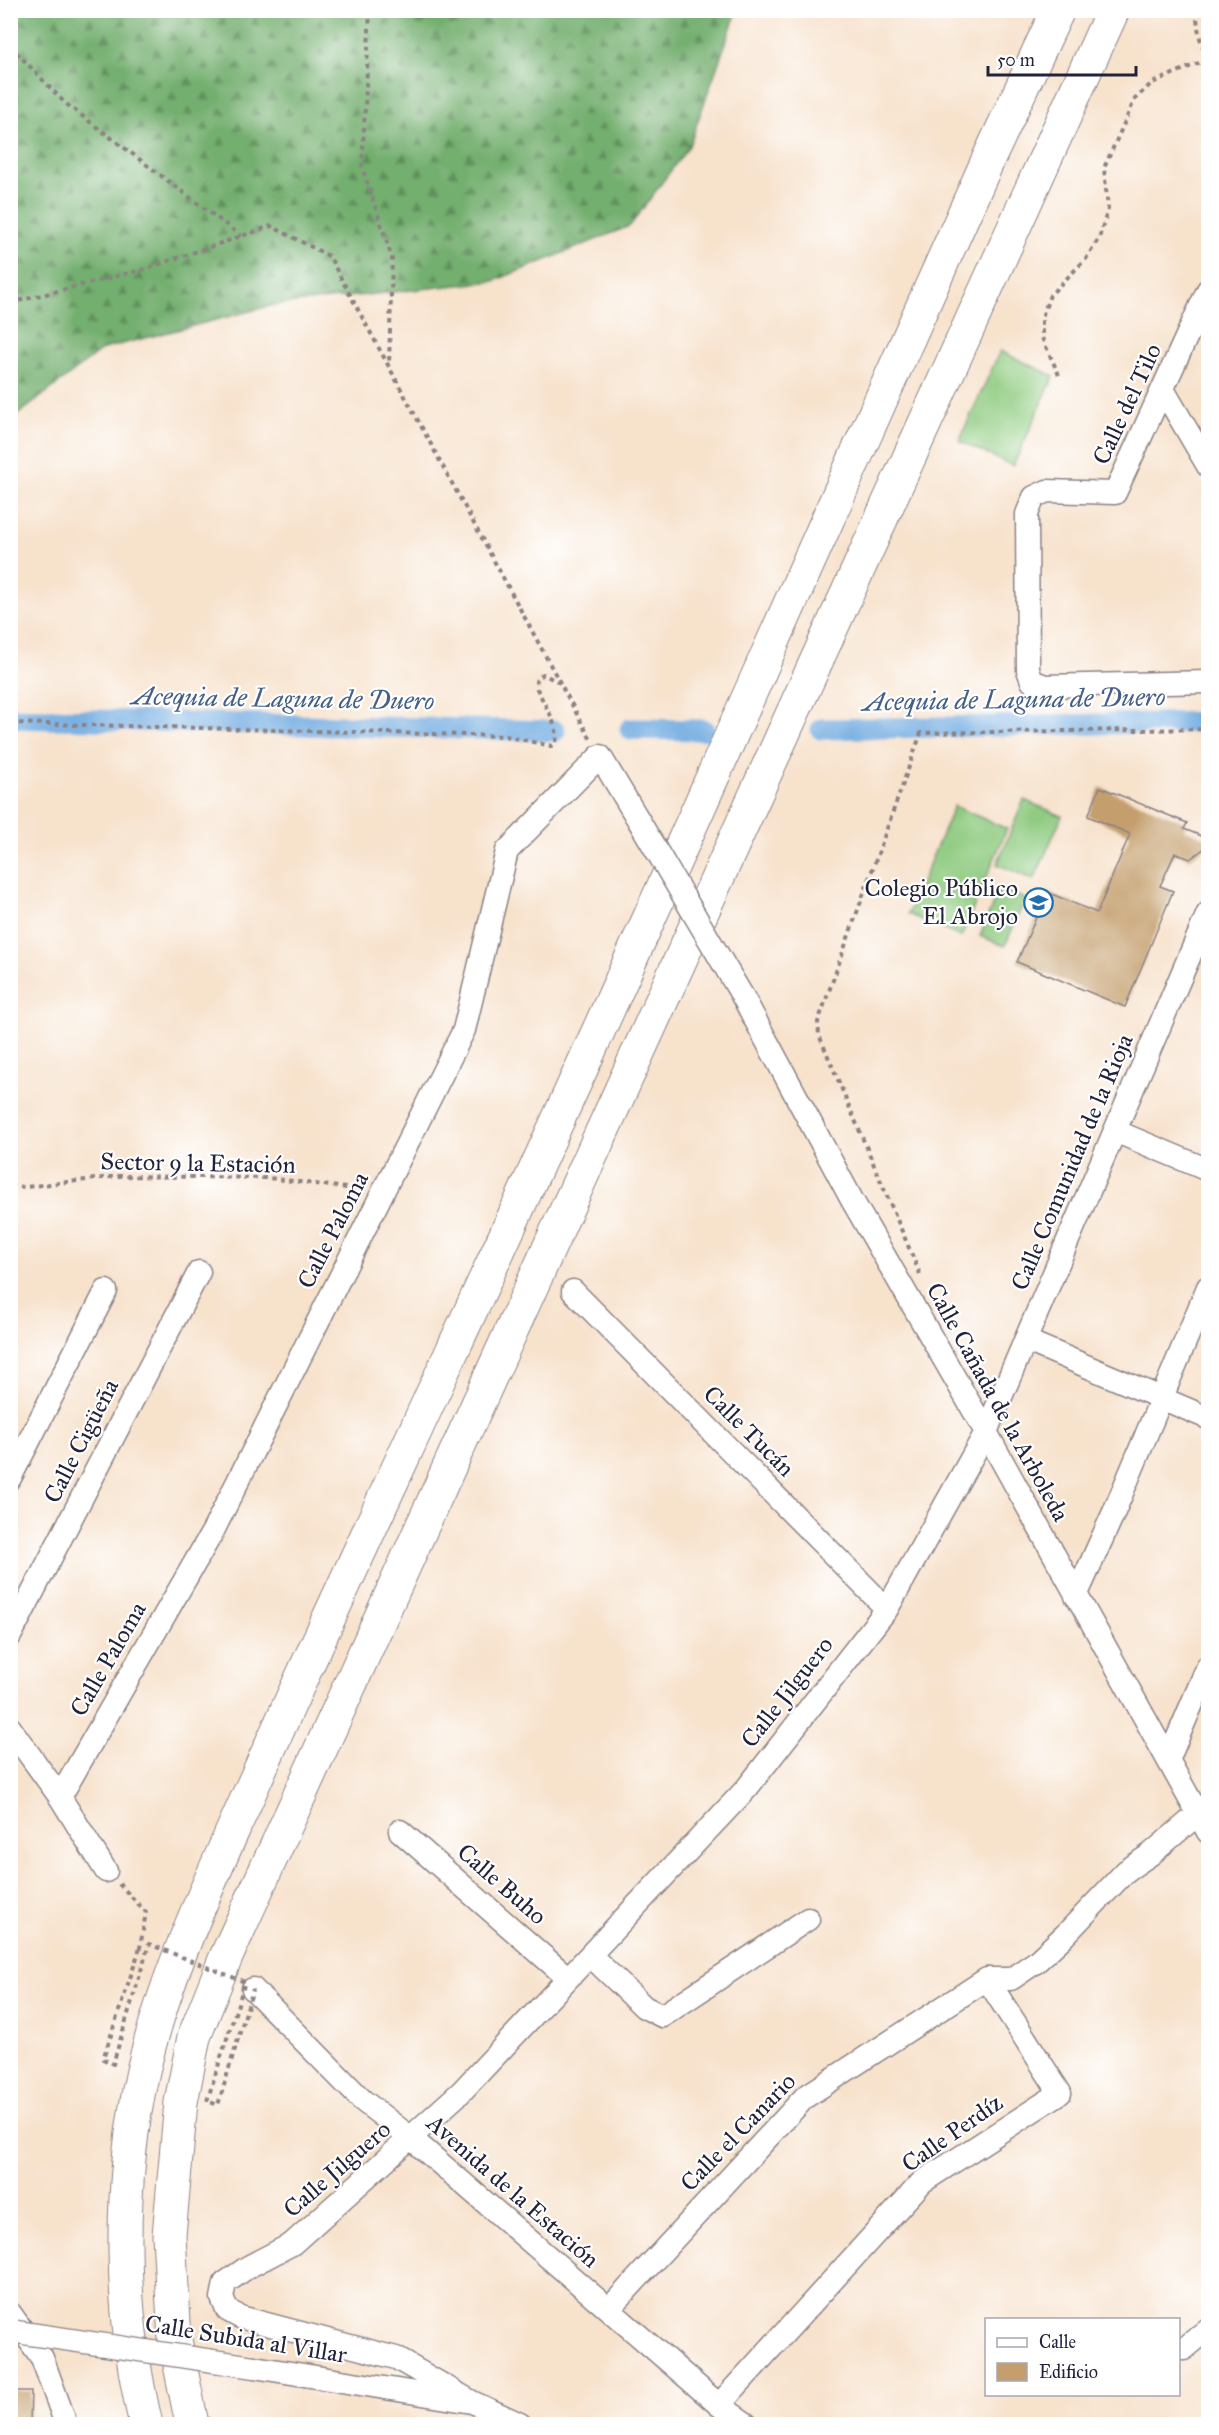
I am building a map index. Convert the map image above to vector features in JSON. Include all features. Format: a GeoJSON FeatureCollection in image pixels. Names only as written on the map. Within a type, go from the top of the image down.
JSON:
{"type":"FeatureCollection","features":[{"type":"Feature","properties":{"kind":"highway"},"geometry":{"type":"LineString","coordinates":[[146,2424],[135,2381],[125,2250],[126,2197],[142,2075],[160,2005],[190,1929],[324,1626],[453,1350],[988,160],[1059,10]]}},
{"type":"Feature","properties":{"kind":"highway"},"geometry":{"type":"LineString","coordinates":[[192,2424],[175,2340],[169,2235],[181,2102],[194,2037],[226,1957],[1113,10]]}},
{"type":"Feature","properties":{"kind":"street","name":"Calle del Tilo"},"geometry":{"type":"LineString","coordinates":[[1209,290],[1115,493],[1047,490],[1034,498],[1027,514],[1028,670],[1032,681],[1045,686],[1209,682]]}},
{"type":"Feature","properties":{"kind":"street"},"geometry":{"type":"LineString","coordinates":[[1164,391],[1209,466]]}},
{"type":"Feature","properties":{"kind":"street","name":"Calle Cañada de la Arboleda"},"geometry":{"type":"LineString","coordinates":[[600,756],[743,997],[852,1200],[986,1432],[1169,1758],[1203,1823]]}},
{"type":"Feature","properties":{"kind":"street","name":"Calle Paloma"},"geometry":{"type":"LineString","coordinates":[[60,1797],[213,1530],[464,1030],[507,851],[600,756]]}},
{"type":"Feature","properties":{"kind":"street","name":"Calle Comunidad de la Rioja"},"geometry":{"type":"LineString","coordinates":[[986,1432],[1208,914]]}},
{"type":"Feature","properties":{"kind":"street"},"geometry":{"type":"LineString","coordinates":[[1115,1131],[1209,1170]]}},
{"type":"Feature","properties":{"kind":"street","name":"Calle Cigüeña"},"geometry":{"type":"LineString","coordinates":[[10,1636],[199,1272]]}},
{"type":"Feature","properties":{"kind":"street"},"geometry":{"type":"LineString","coordinates":[[1076,1596],[1209,1287]]}},
{"type":"Feature","properties":{"kind":"street","name":"Calle Tucán"},"geometry":{"type":"LineString","coordinates":[[573,1291],[887,1609]]}},
{"type":"Feature","properties":{"kind":"street"},"geometry":{"type":"LineString","coordinates":[[10,1478],[106,1292]]}},
{"type":"Feature","properties":{"kind":"street"},"geometry":{"type":"LineString","coordinates":[[1025,1340],[1209,1418]]}},
{"type":"Feature","properties":{"kind":"street","name":"Calle Jilguero"},"geometry":{"type":"LineString","coordinates":[[226,2310],[222,2298],[225,2283],[248,2267],[292,2244],[412,2139],[461,2092],[747,1788],[887,1609],[986,1432]]}},
{"type":"Feature","properties":{"kind":"street"},"geometry":{"type":"LineString","coordinates":[[1169,1758],[1209,1666]]}},
{"type":"Feature","properties":{"kind":"street"},"geometry":{"type":"LineString","coordinates":[[10,1728],[60,1797],[106,1871]]}},
{"type":"Feature","properties":{"kind":"street"},"geometry":{"type":"LineString","coordinates":[[987,1980],[1011,1979],[1036,1962],[1126,1871],[1203,1823]]}},
{"type":"Feature","properties":{"kind":"street","name":"Calle Buho"},"geometry":{"type":"LineString","coordinates":[[400,1832],[568,1978]]}},
{"type":"Feature","properties":{"kind":"street"},"geometry":{"type":"LineString","coordinates":[[590,1955],[644,2007],[662,2016],[808,1919]]}},
{"type":"Feature","properties":{"kind":"street","name":"Calle el Canario"},"geometry":{"type":"LineString","coordinates":[[609,2309],[805,2097],[987,1980]]}},
{"type":"Feature","properties":{"kind":"street","name":"Calle Perdíz"},"geometry":{"type":"LineString","coordinates":[[719,2405],[922,2182],[1060,2093],[987,1980]]}},
{"type":"Feature","properties":{"kind":"street","name":"Avenida de la Estación"},"geometry":{"type":"LineString","coordinates":[[253,1989],[362,2100],[412,2139],[719,2405],[746,2424]]}},
{"type":"Feature","properties":{"kind":"street","name":"Calle Subida al Villar"},"geometry":{"type":"LineString","coordinates":[[226,2310],[240,2317],[396,2358],[472,2402],[520,2424]]}},
{"type":"Feature","properties":{"kind":"street"},"geometry":{"type":"LineString","coordinates":[[10,2313],[42,2358],[66,2424]]}},
{"type":"Feature","properties":{"kind":"street"},"geometry":{"type":"LineString","coordinates":[[1184,2349],[1209,2329]]}},
{"type":"Feature","properties":{"kind":"street","name":"Calle Subida al Villar"},"geometry":{"type":"LineString","coordinates":[[10,2331],[472,2402]]}},
{"type":"Feature","properties":{"kind":"path"},"geometry":{"type":"LineString","coordinates":[[370,10],[362,166],[392,258],[389,366]]}},
{"type":"Feature","properties":{"kind":"path"},"geometry":{"type":"LineString","coordinates":[[1059,375],[1042,338],[1042,317],[1050,295],[1086,260],[1100,238],[1108,209],[1104,168],[1135,99],[1152,83],[1208,59],[1199,35],[1196,10]]}},
{"type":"Feature","properties":{"kind":"path"},"geometry":{"type":"LineString","coordinates":[[10,46],[65,103],[242,236]]}},
{"type":"Feature","properties":{"kind":"path"},"geometry":{"type":"LineString","coordinates":[[10,303],[145,269],[271,226],[329,256],[600,756]]}},
{"type":"Feature","properties":{"kind":"path"},"geometry":{"type":"LineString","coordinates":[[10,723],[506,736],[551,746],[556,743],[558,734],[537,689],[536,681],[543,674],[561,683]]}},
{"type":"Feature","properties":{"kind":"path"},"geometry":{"type":"LineString","coordinates":[[921,1276],[819,1035],[818,1022],[921,733],[1209,729]]}},
{"type":"Feature","properties":{"kind":"path","name":"Sector 9 la Estación"},"geometry":{"type":"LineString","coordinates":[[10,1186],[25,1187],[120,1176],[269,1178],[369,1191],[384,1189]]}},
{"type":"Feature","properties":{"kind":"path"},"geometry":{"type":"LineString","coordinates":[[106,1871],[146,1912],[140,1948],[103,2059],[112,2064],[149,1944],[245,1982],[207,2101],[218,2105],[253,1989]]}},
{"type":"Feature","properties":{"kind":"green space"},"geometry":{"type":"Polygon","coordinates":[[[11,10],[737,11],[689,146],[630,226],[494,281],[274,305],[103,349],[11,420],[11,10]]]}},
{"type":"Feature","properties":{"kind":"green space"},"geometry":{"type":"Polygon","coordinates":[[[1000,351],[1054,376],[1013,466],[959,441],[1000,351]]]}},
{"type":"Feature","properties":{"kind":"green space"},"geometry":{"type":"Polygon","coordinates":[[[1024,800],[1062,816],[1034,880],[997,864],[1024,800]]]}},
{"type":"Feature","properties":{"kind":"green space"},"geometry":{"type":"Polygon","coordinates":[[[954,806],[1007,829],[961,937],[908,914],[954,806]]]}},
{"type":"Feature","properties":{"kind":"green space"},"geometry":{"type":"Polygon","coordinates":[[[999,888],[1025,899],[1005,946],[980,936],[999,888]]]}},
{"type":"Feature","properties":{"kind":"building"},"geometry":{"type":"Polygon","coordinates":[[[1100,787],[1187,823],[1184,829],[1209,839],[1209,845],[1190,859],[1175,853],[1160,886],[1173,891],[1125,1007],[1017,962],[1047,892],[1097,913],[1130,834],[1088,816],[1100,787]]]}},
{"type":"Feature","properties":{"kind":"building"},"geometry":{"type":"Polygon","coordinates":[[[10,2391],[31,2391],[30,2424],[10,2424],[10,2391]]]}},
{"type":"Feature","properties":{"kind":"waterway","name":"Acequia de Laguna de Duero"},"geometry":{"type":"LineString","coordinates":[[10,718],[555,731]]}},
{"type":"Feature","properties":{"kind":"waterway","name":"Acequia de Laguna de Duero"},"geometry":{"type":"LineString","coordinates":[[821,729],[1208,722]]}},
{"type":"Feature","properties":{"kind":"waterway","name":"Acequia de Laguna de Duero"},"geometry":{"type":"LineString","coordinates":[[630,729],[704,730]]}},
{"type":"Feature","properties":{"kind":"place","name":"Colegio Público El Abrojo"},"geometry":{"type":"Point","coordinates":[1039,902]}}]}
